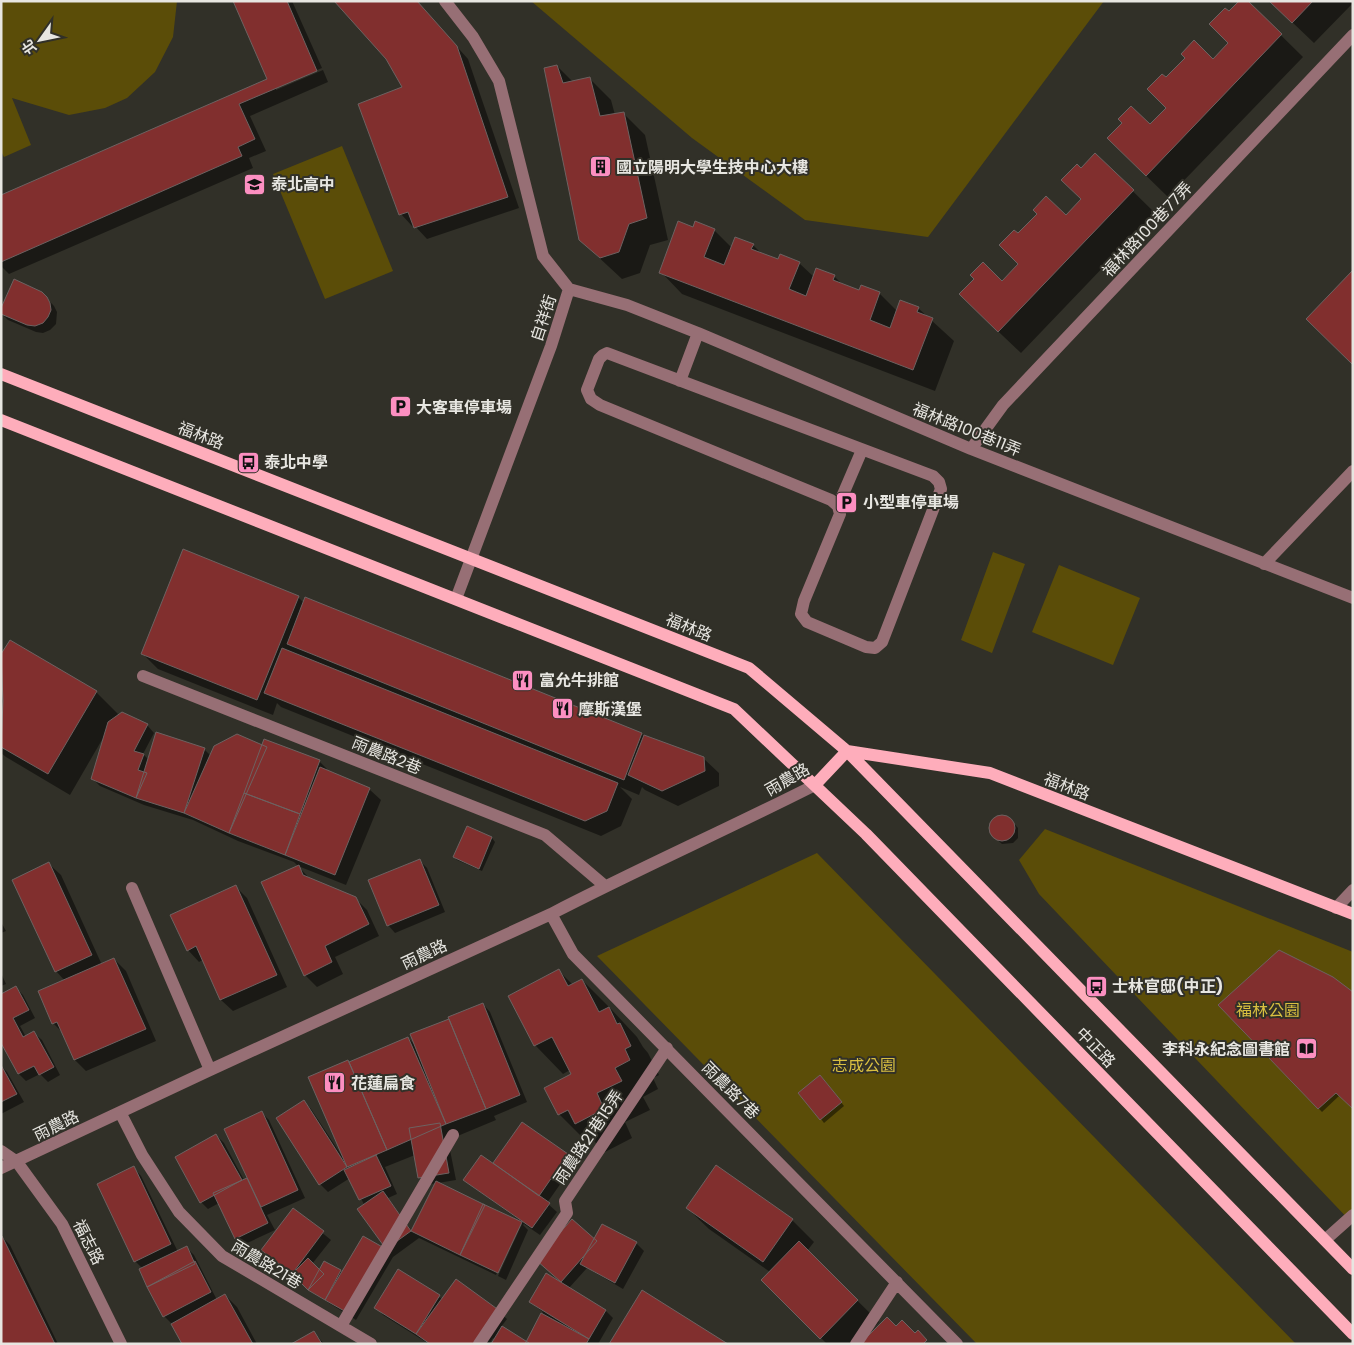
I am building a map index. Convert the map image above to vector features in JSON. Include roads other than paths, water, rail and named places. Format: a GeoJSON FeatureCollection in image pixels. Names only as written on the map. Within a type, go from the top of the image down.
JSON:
{"type":"FeatureCollection","features":[{"type":"Feature","properties":{"kind":"main road","name":"福林路"},"geometry":{"type":"LineString","coordinates":[[1,374],[749,668],[847,751],[990,773],[1353,914]]}},
{"type":"Feature","properties":{"kind":"main road"},"geometry":{"type":"LineString","coordinates":[[1,420],[734,709],[815,785]]}},
{"type":"Feature","properties":{"kind":"main road","name":"雨農路"},"geometry":{"type":"LineString","coordinates":[[815,785],[847,751]]}},
{"type":"Feature","properties":{"kind":"main road","name":"中正路"},"geometry":{"type":"LineString","coordinates":[[847,751],[1353,1269]]}},
{"type":"Feature","properties":{"kind":"main road","name":"中正路"},"geometry":{"type":"LineString","coordinates":[[815,785],[880,849],[1353,1334]]}},
{"type":"Feature","properties":{"kind":"street","name":"自祥街"},"geometry":{"type":"LineString","coordinates":[[445,1],[473,37],[500,81],[543,256],[569,290],[551,346],[456,599]]}},
{"type":"Feature","properties":{"kind":"street","name":"福林路100巷77弄"},"geometry":{"type":"LineString","coordinates":[[971,449],[1003,405],[1353,35]]}},
{"type":"Feature","properties":{"kind":"street","name":"福林路100巷11弄"},"geometry":{"type":"LineString","coordinates":[[569,290],[627,305],[698,333],[971,449],[1353,598]]}},
{"type":"Feature","properties":{"kind":"street"},"geometry":{"type":"LineString","coordinates":[[680,381],[698,333]]}},
{"type":"Feature","properties":{"kind":"street"},"geometry":{"type":"LineString","coordinates":[[607,353],[862,450],[933,476],[939,482],[941,489],[882,642],[875,648],[866,647],[807,622],[801,614],[804,601],[840,514],[838,506],[831,500],[600,405],[591,400],[587,390],[599,359],[603,354],[607,353]]}},
{"type":"Feature","properties":{"kind":"street"},"geometry":{"type":"LineString","coordinates":[[838,506],[862,450]]}},
{"type":"Feature","properties":{"kind":"street"},"geometry":{"type":"LineString","coordinates":[[1264,564],[1353,471]]}},
{"type":"Feature","properties":{"kind":"street","name":"雨農路2巷"},"geometry":{"type":"LineString","coordinates":[[143,676],[545,835],[605,886]]}},
{"type":"Feature","properties":{"kind":"street","name":"雨農路"},"geometry":{"type":"LineString","coordinates":[[1,1168],[551,914],[815,785]]}},
{"type":"Feature","properties":{"kind":"street"},"geometry":{"type":"LineString","coordinates":[[132,888],[210,1070]]}},
{"type":"Feature","properties":{"kind":"street"},"geometry":{"type":"LineString","coordinates":[[1336,908],[1353,890]]}},
{"type":"Feature","properties":{"kind":"street","name":"雨農路7巷"},"geometry":{"type":"LineString","coordinates":[[551,914],[573,954],[957,1344]]}},
{"type":"Feature","properties":{"kind":"street","name":"雨農路21巷15弄"},"geometry":{"type":"LineString","coordinates":[[478,1344],[567,1213],[565,1201],[667,1048]]}},
{"type":"Feature","properties":{"kind":"street","name":"雨農路21巷"},"geometry":{"type":"LineString","coordinates":[[120,1112],[142,1155],[179,1212],[222,1256],[371,1344]]}},
{"type":"Feature","properties":{"kind":"street"},"geometry":{"type":"LineString","coordinates":[[341,1326],[453,1135]]}},
{"type":"Feature","properties":{"kind":"street","name":"福志路"},"geometry":{"type":"LineString","coordinates":[[1,1151],[17,1162],[62,1224],[121,1344]]}},
{"type":"Feature","properties":{"kind":"street"},"geometry":{"type":"LineString","coordinates":[[1325,1240],[1353,1215]]}},
{"type":"Feature","properties":{"kind":"street"},"geometry":{"type":"LineString","coordinates":[[856,1344],[897,1282]]}},
{"type":"Feature","properties":{"kind":"place","name":"國立陽明大學生技中心大樓"},"geometry":{"type":"Point","coordinates":[600,167]}},
{"type":"Feature","properties":{"kind":"place","name":"泰北高中"},"geometry":{"type":"Point","coordinates":[255,184]}},
{"type":"Feature","properties":{"kind":"place","name":"大客車停車場"},"geometry":{"type":"Point","coordinates":[400,407]}},
{"type":"Feature","properties":{"kind":"place","name":"泰北中學"},"geometry":{"type":"Point","coordinates":[248,462]}},
{"type":"Feature","properties":{"kind":"place","name":"小型車停車場"},"geometry":{"type":"Point","coordinates":[847,502]}},
{"type":"Feature","properties":{"kind":"place","name":"富允牛排館"},"geometry":{"type":"Point","coordinates":[523,680]}},
{"type":"Feature","properties":{"kind":"place","name":"摩斯漢堡"},"geometry":{"type":"Point","coordinates":[562,709]}},
{"type":"Feature","properties":{"kind":"place","name":"士林官邸(中正)"},"geometry":{"type":"Point","coordinates":[1096,986]}},
{"type":"Feature","properties":{"kind":"place","name":"李科永紀念圖書館"},"geometry":{"type":"Point","coordinates":[1306,1049]}},
{"type":"Feature","properties":{"kind":"place","name":"花蓮扁食"},"geometry":{"type":"Point","coordinates":[335,1083]}},
{"type":"Feature","properties":{"kind":"park label","name":"福林公園"},"geometry":{"type":"Point","coordinates":[1268,1010]}},
{"type":"Feature","properties":{"kind":"park label","name":"志成公園"},"geometry":{"type":"Point","coordinates":[864,1065]}}]}
